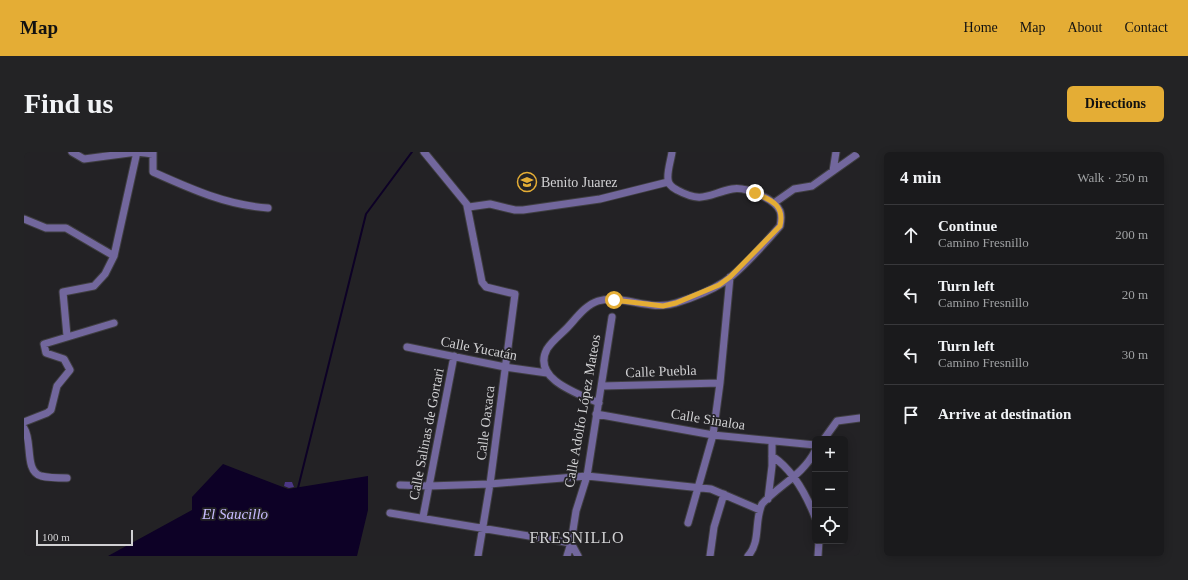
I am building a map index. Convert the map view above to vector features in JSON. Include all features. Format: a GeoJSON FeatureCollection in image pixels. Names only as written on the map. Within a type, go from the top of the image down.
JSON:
{"type":"FeatureCollection","features":[{"type":"Feature","properties":{"kind":"street"},"geometry":{"type":"LineString","coordinates":[[72,152],[84,159],[137,152],[153,153],[153,172],[192,190],[244,206],[268,208]]}},
{"type":"Feature","properties":{"kind":"street"},"geometry":{"type":"LineString","coordinates":[[66,336],[63,292],[94,286],[105,274],[114,256],[137,152]]}},
{"type":"Feature","properties":{"kind":"street"},"geometry":{"type":"LineString","coordinates":[[424,152],[467,206],[472,207],[490,204],[515,210],[523,210],[600,199],[668,182]]}},
{"type":"Feature","properties":{"kind":"street"},"geometry":{"type":"LineString","coordinates":[[599,403],[560,384],[546,372],[544,359],[548,349],[592,304],[608,300],[663,306],[676,303],[719,285],[730,277],[780,226],[781,215],[774,203],[755,193],[733,189],[712,197],[689,197],[671,187],[668,182],[672,152]]}},
{"type":"Feature","properties":{"kind":"street"},"geometry":{"type":"LineString","coordinates":[[833,171],[836,152]]}},
{"type":"Feature","properties":{"kind":"street"},"geometry":{"type":"LineString","coordinates":[[774,203],[794,189],[812,186],[860,152]]}},
{"type":"Feature","properties":{"kind":"street","name":"Calle Oaxaca"},"geometry":{"type":"LineString","coordinates":[[467,206],[482,282],[486,286],[514,294],[506,367],[490,484],[478,556]]}},
{"type":"Feature","properties":{"kind":"street"},"geometry":{"type":"LineString","coordinates":[[24,219],[46,228],[66,228],[114,256]]}},
{"type":"Feature","properties":{"kind":"street"},"geometry":{"type":"LineString","coordinates":[[688,523],[713,435],[720,383],[730,277]]}},
{"type":"Feature","properties":{"kind":"street","name":"Calle Adolfo López Mateos"},"geometry":{"type":"LineString","coordinates":[[567,556],[572,543],[576,511],[587,476],[612,317]]}},
{"type":"Feature","properties":{"kind":"street"},"geometry":{"type":"LineString","coordinates":[[24,422],[47,413],[53,406],[57,386],[70,370],[68,363],[64,359],[46,353],[44,344],[66,336],[114,324]]}},
{"type":"Feature","properties":{"kind":"street","name":"Calle Yucatán"},"geometry":{"type":"LineString","coordinates":[[407,347],[506,367],[546,372]]}},
{"type":"Feature","properties":{"kind":"street","name":"Calle Salinas de Gortari"},"geometry":{"type":"LineString","coordinates":[[423,517],[454,356]]}},
{"type":"Feature","properties":{"kind":"street","name":"Calle Puebla"},"geometry":{"type":"LineString","coordinates":[[602,386],[720,383]]}},
{"type":"Feature","properties":{"kind":"street","name":"Calle Sinaloa"},"geometry":{"type":"LineString","coordinates":[[596,414],[713,435],[812,445]]}},
{"type":"Feature","properties":{"kind":"street"},"geometry":{"type":"LineString","coordinates":[[826,436],[837,421],[860,418]]}},
{"type":"Feature","properties":{"kind":"street"},"geometry":{"type":"LineString","coordinates":[[24,428],[29,441],[29,458],[33,470],[42,476],[67,478]]}},
{"type":"Feature","properties":{"kind":"street"},"geometry":{"type":"LineString","coordinates":[[768,499],[772,441]]}},
{"type":"Feature","properties":{"kind":"street"},"geometry":{"type":"LineString","coordinates":[[772,456],[782,463],[794,478],[807,498],[812,510]]}},
{"type":"Feature","properties":{"kind":"street"},"geometry":{"type":"LineString","coordinates":[[748,556],[752,552],[756,540],[760,510],[768,499],[794,478],[812,457]]}},
{"type":"Feature","properties":{"kind":"street"},"geometry":{"type":"LineString","coordinates":[[400,485],[429,486],[490,484],[587,476],[711,489],[760,510]]}},
{"type":"Feature","properties":{"kind":"street"},"geometry":{"type":"LineString","coordinates":[[710,556],[714,527],[724,494]]}},
{"type":"Feature","properties":{"kind":"street"},"geometry":{"type":"LineString","coordinates":[[390,513],[423,517],[482,529],[572,543],[578,556]]}},
{"type":"Feature","properties":{"kind":"street"},"geometry":{"type":"LineString","coordinates":[[818,556],[819,544]]}},
{"type":"Feature","properties":{"kind":"water","name":"El Saucillo"},"geometry":{"type":"Polygon","coordinates":[[[223,464],[288,489],[368,476],[368,510],[357,556],[108,556],[192,510],[192,497],[223,464]]]}},
{"type":"Feature","properties":{"kind":"building"},"geometry":{"type":"Polygon","coordinates":[[[285,482],[292,482],[294,487],[289,488],[284,486],[285,482]]]}},
{"type":"Feature","properties":{"kind":"waterway","name":"El Saucillo"},"geometry":{"type":"LineString","coordinates":[[298,488],[366,214],[412,152]]}},
{"type":"Feature","properties":{"kind":"place","name":"Benito Juarez"},"geometry":{"type":"Point","coordinates":[527,182]}},
{"type":"Feature","properties":{"kind":"district","name":"FRESNILLO"},"geometry":{"type":"Point","coordinates":[577,537]}},
{"type":"Feature","properties":{"kind":"route"},"geometry":{"type":"LineString","coordinates":[[614,300],[645,306],[663,306],[676,303],[724,282],[780,226],[781,215],[777,206],[768,199],[755,193]]}}]}
